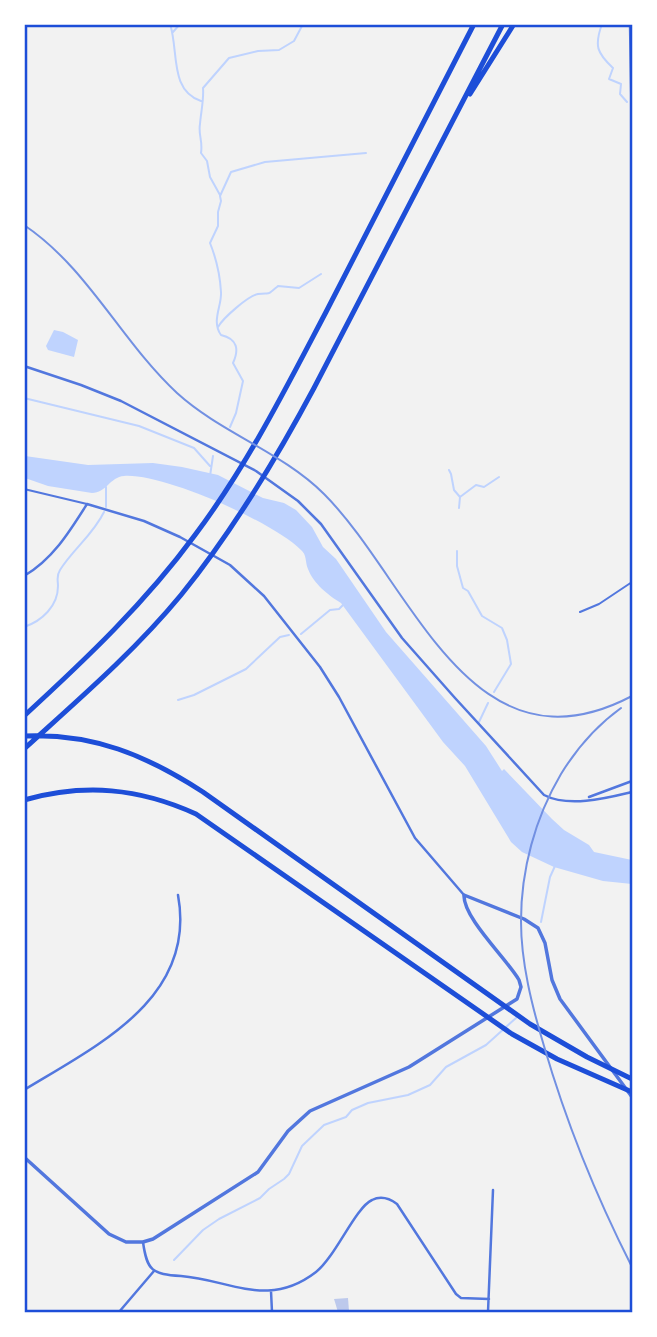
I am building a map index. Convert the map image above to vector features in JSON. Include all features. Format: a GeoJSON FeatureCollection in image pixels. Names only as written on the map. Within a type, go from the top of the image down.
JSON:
{"type":"FeatureCollection","features":[{"type":"Feature","properties":{"kind":"highway"},"geometry":{"type":"LineString","coordinates":[[24,716],[110,636],[157,584],[224,495],[284,390],[474,24]]}},
{"type":"Feature","properties":{"kind":"highway"},"geometry":{"type":"LineString","coordinates":[[24,749],[127,654],[180,597],[245,508],[294,426],[503,24]]}},
{"type":"Feature","properties":{"kind":"highway"},"geometry":{"type":"LineString","coordinates":[[452,123],[514,24]]}},
{"type":"Feature","properties":{"kind":"highway"},"geometry":{"type":"LineString","coordinates":[[24,736],[79,738],[126,751],[178,776],[559,1042],[632,1079]]}},
{"type":"Feature","properties":{"kind":"highway"},"geometry":{"type":"LineString","coordinates":[[24,800],[70,791],[113,790],[136,793],[184,809],[209,822],[512,1034],[632,1095]]}},
{"type":"Feature","properties":{"kind":"street"},"geometry":{"type":"LineString","coordinates":[[630,24],[632,136]]}},
{"type":"Feature","properties":{"kind":"street"},"geometry":{"type":"LineString","coordinates":[[24,366],[121,401],[256,471],[286,491],[321,524],[402,638],[539,791],[557,800],[579,800],[632,792]]}},
{"type":"Feature","properties":{"kind":"street"},"geometry":{"type":"LineString","coordinates":[[24,576],[44,562],[56,549],[87,504],[144,521],[180,537],[230,565],[264,596],[309,652],[339,697],[415,838],[464,895],[524,919],[538,928],[545,943],[552,980],[559,999],[632,1095]]}},
{"type":"Feature","properties":{"kind":"street"},"geometry":{"type":"LineString","coordinates":[[579,800],[632,781]]}},
{"type":"Feature","properties":{"kind":"street"},"geometry":{"type":"LineString","coordinates":[[24,1090],[124,1027],[154,993],[172,965],[177,950],[180,917],[178,895]]}},
{"type":"Feature","properties":{"kind":"street"},"geometry":{"type":"LineString","coordinates":[[24,1157],[109,1234],[127,1242],[143,1242],[161,1235],[258,1172],[288,1130],[310,1111],[409,1067],[453,1037],[514,1003],[520,993],[519,980],[464,904],[464,895]]}},
{"type":"Feature","properties":{"kind":"street"},"geometry":{"type":"LineString","coordinates":[[488,1312],[493,1190]]}},
{"type":"Feature","properties":{"kind":"street"},"geometry":{"type":"LineString","coordinates":[[143,1242],[147,1262],[153,1271],[164,1276],[192,1278],[244,1290],[271,1291],[292,1286],[315,1273],[333,1254],[369,1202],[384,1198],[397,1204],[456,1294],[461,1298],[489,1299]]}},
{"type":"Feature","properties":{"kind":"street"},"geometry":{"type":"LineString","coordinates":[[120,1312],[153,1271]]}},
{"type":"Feature","properties":{"kind":"street"},"geometry":{"type":"LineString","coordinates":[[271,1291],[272,1312]]}},
{"type":"Feature","properties":{"kind":"lane"},"geometry":{"type":"LineString","coordinates":[[24,489],[87,504]]}},
{"type":"Feature","properties":{"kind":"lane"},"geometry":{"type":"LineString","coordinates":[[580,612],[605,601],[632,582]]}},
{"type":"Feature","properties":{"kind":"water"},"geometry":{"type":"Polygon","coordinates":[[[54,330],[78,340],[74,357],[48,350],[46,346],[54,330]]]}},
{"type":"Feature","properties":{"kind":"water"},"geometry":{"type":"Polygon","coordinates":[[[25,456],[88,465],[153,463],[182,467],[218,475],[263,498],[284,503],[296,510],[312,527],[323,547],[336,559],[386,632],[486,746],[502,771],[504,769],[564,830],[589,845],[594,852],[632,860],[632,884],[603,881],[554,867],[522,852],[511,842],[465,766],[443,742],[341,603],[314,579],[303,552],[287,539],[217,501],[142,477],[119,477],[92,493],[48,486],[25,478],[25,456]]]}},
{"type":"Feature","properties":{"kind":"building"},"geometry":{"type":"Polygon","coordinates":[[[348,1298],[349,1311],[338,1312],[334,1299],[348,1298]]]}},
{"type":"Feature","properties":{"kind":"waterway"},"geometry":{"type":"LineString","coordinates":[[170,24],[180,79],[191,96],[201,101]]}},
{"type":"Feature","properties":{"kind":"waterway"},"geometry":{"type":"LineString","coordinates":[[173,32],[180,24]]}},
{"type":"Feature","properties":{"kind":"waterway"},"geometry":{"type":"LineString","coordinates":[[220,195],[210,177],[207,161],[201,153],[203,88],[229,58],[258,51],[279,50],[294,41],[303,24]]}},
{"type":"Feature","properties":{"kind":"waterway"},"geometry":{"type":"LineString","coordinates":[[602,24],[598,49],[613,68],[609,79],[621,84],[620,94],[627,102]]}},
{"type":"Feature","properties":{"kind":"waterway"},"geometry":{"type":"LineString","coordinates":[[230,427],[243,381],[233,363],[236,346],[218,330],[220,285],[210,243],[218,226],[220,196],[231,172],[265,162],[366,153]]}},
{"type":"Feature","properties":{"kind":"waterway"},"geometry":{"type":"LineString","coordinates":[[218,327],[248,299],[268,293],[278,286],[299,288],[321,274]]}},
{"type":"Feature","properties":{"kind":"waterway"},"geometry":{"type":"LineString","coordinates":[[24,398],[139,426],[194,448],[210,466]]}},
{"type":"Feature","properties":{"kind":"waterway"},"geometry":{"type":"LineString","coordinates":[[210,476],[213,456]]}},
{"type":"Feature","properties":{"kind":"waterway"},"geometry":{"type":"LineString","coordinates":[[449,470],[454,490],[460,497],[459,508]]}},
{"type":"Feature","properties":{"kind":"waterway"},"geometry":{"type":"LineString","coordinates":[[460,497],[476,485],[484,487],[499,477]]}},
{"type":"Feature","properties":{"kind":"waterway"},"geometry":{"type":"LineString","coordinates":[[106,487],[106,507]]}},
{"type":"Feature","properties":{"kind":"waterway"},"geometry":{"type":"LineString","coordinates":[[24,627],[48,612],[57,593],[59,572],[104,512]]}},
{"type":"Feature","properties":{"kind":"waterway"},"geometry":{"type":"LineString","coordinates":[[457,551],[457,566],[463,588],[468,591],[482,616],[502,628],[507,640],[511,664],[494,692]]}},
{"type":"Feature","properties":{"kind":"waterway"},"geometry":{"type":"LineString","coordinates":[[301,634],[330,610],[339,609],[343,605]]}},
{"type":"Feature","properties":{"kind":"waterway"},"geometry":{"type":"LineString","coordinates":[[178,700],[246,669],[280,637],[289,635]]}},
{"type":"Feature","properties":{"kind":"waterway"},"geometry":{"type":"LineString","coordinates":[[479,722],[488,703]]}},
{"type":"Feature","properties":{"kind":"waterway"},"geometry":{"type":"LineString","coordinates":[[541,922],[550,877],[555,866]]}},
{"type":"Feature","properties":{"kind":"waterway"},"geometry":{"type":"LineString","coordinates":[[174,1260],[203,1230],[260,1198],[284,1179],[302,1146],[324,1125],[346,1117],[352,1110],[368,1103],[408,1095],[430,1085],[446,1067],[486,1045],[516,1018]]}},
{"type":"Feature","properties":{"kind":"railway"},"geometry":{"type":"LineString","coordinates":[[24,225],[47,242],[67,262],[138,351],[177,393],[213,420],[290,466],[324,494],[356,531],[417,619],[450,660],[487,693],[528,713],[576,715],[632,696]]}},
{"type":"Feature","properties":{"kind":"railway"},"geometry":{"type":"LineString","coordinates":[[621,708],[580,746],[567,764],[544,808],[527,864],[521,921],[523,953],[535,1016],[562,1103],[606,1213],[632,1267]]}}]}
